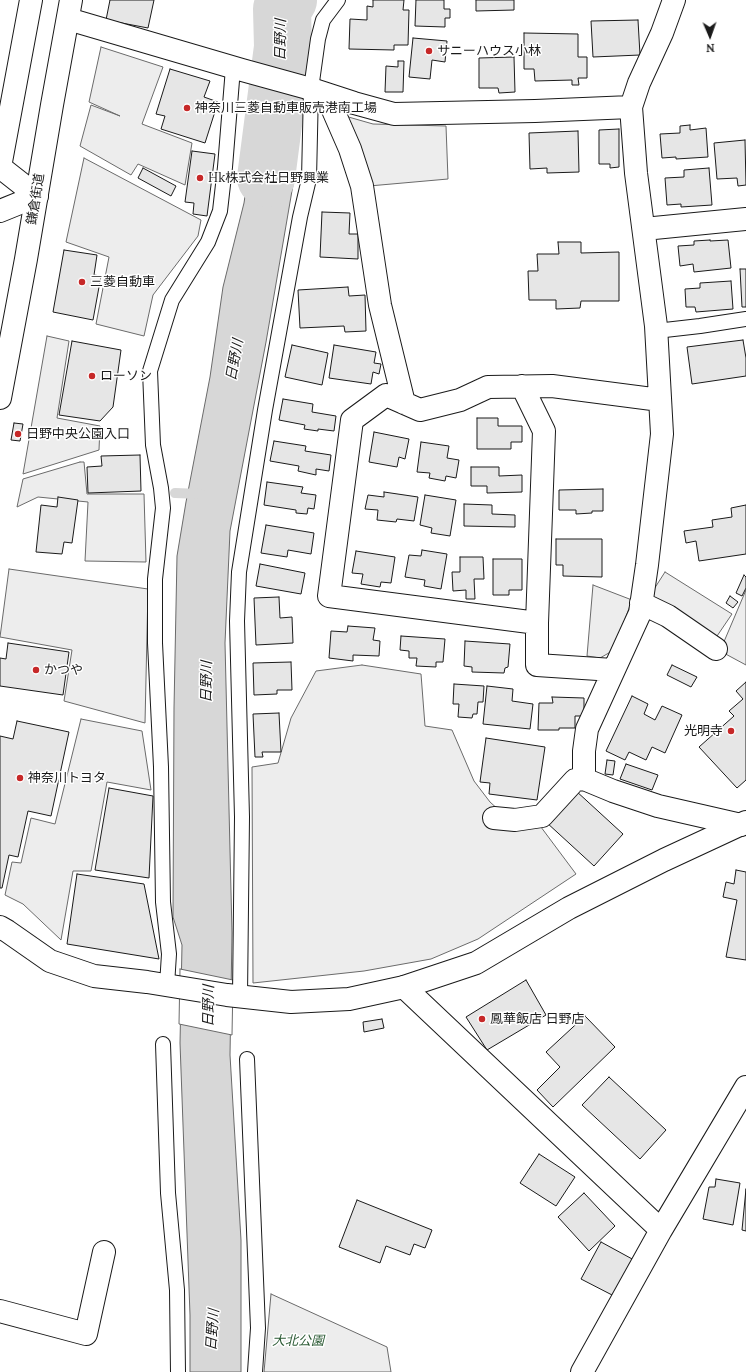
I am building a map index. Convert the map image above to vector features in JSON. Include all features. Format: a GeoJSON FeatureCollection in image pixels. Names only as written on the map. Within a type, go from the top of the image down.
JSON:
{"type":"FeatureCollection","features":[{"type":"Feature","properties":{"kind":"street"},"geometry":{"type":"LineString","coordinates":[[0,211],[37,196],[0,167],[31,0]]}},
{"type":"Feature","properties":{"kind":"street"},"geometry":{"type":"LineString","coordinates":[[584,779],[584,751],[587,729],[640,613],[648,565],[662,434],[656,331],[636,172],[632,106],[639,83],[662,33],[674,0]]}},
{"type":"Feature","properties":{"kind":"street"},"geometry":{"type":"LineString","coordinates":[[70,10],[238,69],[394,114],[535,111],[632,106]]}},
{"type":"Feature","properties":{"kind":"street","name":"鎌倉街道"},"geometry":{"type":"LineString","coordinates":[[0,398],[70,10]]}},
{"type":"Feature","properties":{"kind":"street"},"geometry":{"type":"LineString","coordinates":[[313,90],[350,149],[362,186],[380,305],[404,403]]}},
{"type":"Feature","properties":{"kind":"street"},"geometry":{"type":"LineString","coordinates":[[644,229],[746,219]]}},
{"type":"Feature","properties":{"kind":"street"},"geometry":{"type":"LineString","coordinates":[[522,386],[544,431],[537,623],[537,665],[613,670]]}},
{"type":"Feature","properties":{"kind":"street"},"geometry":{"type":"LineString","coordinates":[[537,623],[329,596],[352,420],[386,395],[420,410],[460,400],[488,387],[552,386],[660,400]]}},
{"type":"Feature","properties":{"kind":"street"},"geometry":{"type":"LineString","coordinates":[[641,603],[668,616],[716,649]]}},
{"type":"Feature","properties":{"kind":"street"},"geometry":{"type":"LineString","coordinates":[[494,818],[515,820],[542,816],[575,780],[584,779],[613,791],[658,806],[743,824]]}},
{"type":"Feature","properties":{"kind":"street"},"geometry":{"type":"LineString","coordinates":[[0,928],[7,931],[50,961],[94,976],[147,982],[233,996],[291,1002],[349,998],[404,988],[476,963],[569,908],[664,860],[743,824]]}},
{"type":"Feature","properties":{"kind":"street"},"geometry":{"type":"LineString","coordinates":[[404,988],[661,1230]]}},
{"type":"Feature","properties":{"kind":"street"},"geometry":{"type":"LineString","coordinates":[[582,1372],[661,1230],[746,1087]]}},
{"type":"Feature","properties":{"kind":"street"},"geometry":{"type":"LineString","coordinates":[[0,1311],[86,1334],[104,1252]]}},
{"type":"Feature","properties":{"kind":"lane"},"geometry":{"type":"LineString","coordinates":[[233,996],[242,817],[237,621],[239,572],[265,410],[300,217],[309,179],[314,59],[323,20],[338,0]]}},
{"type":"Feature","properties":{"kind":"lane"},"geometry":{"type":"LineString","coordinates":[[173,986],[163,902],[161,766],[155,643],[156,579],[164,508],[162,488],[153,445],[150,371],[172,300],[208,242],[220,211],[238,69]]}},
{"type":"Feature","properties":{"kind":"lane"},"geometry":{"type":"LineString","coordinates":[[656,331],[746,318]]}},
{"type":"Feature","properties":{"kind":"lane"},"geometry":{"type":"LineString","coordinates":[[163,1044],[168,1193],[177,1290],[178,1372]]}},
{"type":"Feature","properties":{"kind":"lane"},"geometry":{"type":"LineString","coordinates":[[247,1059],[258,1328],[254,1372]]}},
{"type":"Feature","properties":{"kind":"shaded area"},"geometry":{"type":"Polygon","coordinates":[[[101,47],[163,67],[142,124],[192,143],[185,185],[138,164],[131,175],[80,146],[91,105],[120,116],[89,102],[101,47]]]}},
{"type":"Feature","properties":{"kind":"shaded area"},"geometry":{"type":"Polygon","coordinates":[[[345,116],[373,124],[446,126],[448,179],[369,186],[345,116]]]}},
{"type":"Feature","properties":{"kind":"shaded area"},"geometry":{"type":"Polygon","coordinates":[[[84,158],[201,220],[198,236],[153,295],[144,336],[96,324],[109,257],[66,242],[84,158]]]}},
{"type":"Feature","properties":{"kind":"shaded area"},"geometry":{"type":"Polygon","coordinates":[[[47,336],[69,341],[57,418],[100,426],[99,450],[23,474],[47,336]]]}},
{"type":"Feature","properties":{"kind":"shaded area"},"geometry":{"type":"Polygon","coordinates":[[[84,462],[87,494],[144,494],[146,562],[85,561],[88,502],[38,497],[17,507],[23,479],[84,462]]]}},
{"type":"Feature","properties":{"kind":"shaded area"},"geometry":{"type":"Polygon","coordinates":[[[9,569],[148,589],[145,723],[64,701],[72,650],[0,637],[9,569]]]}},
{"type":"Feature","properties":{"kind":"shaded area"},"geometry":{"type":"Polygon","coordinates":[[[665,572],[732,614],[715,639],[649,597],[665,572]]]}},
{"type":"Feature","properties":{"kind":"shaded area"},"geometry":{"type":"Polygon","coordinates":[[[593,585],[632,600],[614,650],[600,658],[587,656],[593,585]]]}},
{"type":"Feature","properties":{"kind":"shaded area"},"geometry":{"type":"Polygon","coordinates":[[[746,590],[746,665],[720,651],[746,590]]]}},
{"type":"Feature","properties":{"kind":"shaded area"},"geometry":{"type":"Polygon","coordinates":[[[362,665],[421,674],[425,726],[452,730],[474,781],[490,802],[500,811],[529,811],[576,874],[478,939],[431,959],[364,971],[253,983],[252,767],[278,763],[291,718],[316,671],[362,665]]]}},
{"type":"Feature","properties":{"kind":"shaded area"},"geometry":{"type":"Polygon","coordinates":[[[81,719],[142,731],[151,790],[107,782],[91,871],[73,871],[61,940],[23,904],[5,895],[12,862],[21,863],[31,818],[55,824],[81,719]]]}},
{"type":"Feature","properties":{"kind":"shaded area","name":"大北公園"},"geometry":{"type":"Polygon","coordinates":[[[271,1294],[387,1347],[391,1372],[264,1372],[271,1294]]]}},
{"type":"Feature","properties":{"kind":"water"},"geometry":{"type":"Polygon","coordinates":[[[260,94],[296,103],[294,179],[266,342],[230,531],[225,643],[232,933],[230,1055],[241,1240],[241,1372],[190,1372],[190,1315],[180,1043],[182,945],[173,917],[174,708],[177,556],[210,377],[223,287],[244,203],[260,94]]]}},
{"type":"Feature","properties":{"kind":"pier"},"geometry":{"type":"Polygon","coordinates":[[[180,969],[233,980],[232,1035],[179,1024],[180,969]]]}},
{"type":"Feature","properties":{"kind":"building"},"geometry":{"type":"Polygon","coordinates":[[[110,0],[154,0],[148,28],[106,20],[110,0]]]}},
{"type":"Feature","properties":{"kind":"building"},"geometry":{"type":"Polygon","coordinates":[[[373,0],[404,0],[403,10],[409,10],[408,45],[394,45],[394,50],[349,49],[350,19],[367,20],[367,6],[373,7],[373,0]]]}},
{"type":"Feature","properties":{"kind":"building"},"geometry":{"type":"Polygon","coordinates":[[[416,0],[444,0],[444,9],[450,9],[450,18],[445,18],[445,27],[415,26],[416,0]]]}},
{"type":"Feature","properties":{"kind":"building"},"geometry":{"type":"Polygon","coordinates":[[[476,0],[514,0],[514,10],[476,11],[476,0]]]}},
{"type":"Feature","properties":{"kind":"building"},"geometry":{"type":"Polygon","coordinates":[[[638,20],[640,55],[593,57],[591,21],[638,20]]]}},
{"type":"Feature","properties":{"kind":"building"},"geometry":{"type":"Polygon","coordinates":[[[524,33],[578,34],[578,57],[587,57],[587,78],[578,78],[579,85],[572,85],[572,80],[535,81],[534,69],[524,69],[524,33]]]}},
{"type":"Feature","properties":{"kind":"building","name":"サニーハウス小林"},"geometry":{"type":"Polygon","coordinates":[[[413,38],[447,41],[445,62],[432,60],[430,79],[409,77],[413,38]]]}},
{"type":"Feature","properties":{"kind":"building"},"geometry":{"type":"Polygon","coordinates":[[[514,57],[515,92],[499,93],[498,88],[479,88],[479,58],[514,57]]]}},
{"type":"Feature","properties":{"kind":"building"},"geometry":{"type":"Polygon","coordinates":[[[398,61],[404,61],[403,92],[385,92],[386,66],[398,67],[398,61]]]}},
{"type":"Feature","properties":{"kind":"building","name":"神奈川三菱自動車販売港南工場"},"geometry":{"type":"Polygon","coordinates":[[[170,69],[210,81],[204,97],[218,102],[205,143],[161,129],[165,116],[156,114],[170,69]]]}},
{"type":"Feature","properties":{"kind":"building"},"geometry":{"type":"Polygon","coordinates":[[[690,125],[690,130],[706,128],[708,157],[676,159],[676,157],[662,158],[660,134],[680,133],[680,126],[690,125]]]}},
{"type":"Feature","properties":{"kind":"building"},"geometry":{"type":"Polygon","coordinates":[[[619,129],[619,167],[610,168],[610,164],[599,164],[599,130],[619,129]]]}},
{"type":"Feature","properties":{"kind":"building"},"geometry":{"type":"Polygon","coordinates":[[[578,131],[579,172],[547,173],[547,168],[530,169],[529,133],[578,131]]]}},
{"type":"Feature","properties":{"kind":"building"},"geometry":{"type":"Polygon","coordinates":[[[745,140],[746,185],[738,186],[737,178],[717,179],[714,143],[745,140]]]}},
{"type":"Feature","properties":{"kind":"building","name":"Hk株式会社日野興業"},"geometry":{"type":"Polygon","coordinates":[[[192,151],[215,154],[207,216],[193,214],[194,203],[185,202],[192,151]]]}},
{"type":"Feature","properties":{"kind":"building"},"geometry":{"type":"Polygon","coordinates":[[[143,168],[176,186],[171,196],[138,178],[143,168]]]}},
{"type":"Feature","properties":{"kind":"building"},"geometry":{"type":"Polygon","coordinates":[[[709,168],[712,205],[681,207],[681,204],[667,205],[665,178],[684,177],[684,170],[709,168]]]}},
{"type":"Feature","properties":{"kind":"building"},"geometry":{"type":"Polygon","coordinates":[[[322,212],[350,213],[349,234],[358,234],[358,259],[320,257],[322,212]]]}},
{"type":"Feature","properties":{"kind":"building"},"geometry":{"type":"Polygon","coordinates":[[[728,240],[731,268],[694,272],[693,264],[680,266],[678,246],[694,245],[694,241],[728,240]]]}},
{"type":"Feature","properties":{"kind":"building"},"geometry":{"type":"Polygon","coordinates":[[[558,242],[581,242],[581,253],[619,252],[619,301],[581,301],[580,308],[556,309],[556,300],[529,300],[528,271],[538,271],[537,254],[559,254],[558,242]]]}},
{"type":"Feature","properties":{"kind":"building"},"geometry":{"type":"Polygon","coordinates":[[[64,250],[97,255],[94,275],[101,276],[93,320],[53,312],[64,250]]]}},
{"type":"Feature","properties":{"kind":"building"},"geometry":{"type":"Polygon","coordinates":[[[740,269],[746,269],[746,307],[742,307],[740,269]]]}},
{"type":"Feature","properties":{"kind":"building"},"geometry":{"type":"Polygon","coordinates":[[[731,281],[733,309],[696,312],[695,307],[686,307],[685,289],[700,288],[700,283],[731,281]]]}},
{"type":"Feature","properties":{"kind":"building"},"geometry":{"type":"Polygon","coordinates":[[[348,287],[349,296],[365,295],[366,331],[345,332],[344,326],[300,328],[298,290],[348,287]]]}},
{"type":"Feature","properties":{"kind":"building"},"geometry":{"type":"Polygon","coordinates":[[[743,340],[746,358],[746,376],[692,384],[687,347],[743,340]]]}},
{"type":"Feature","properties":{"kind":"building"},"geometry":{"type":"Polygon","coordinates":[[[72,341],[121,350],[113,407],[100,421],[59,415],[72,341]]]}},
{"type":"Feature","properties":{"kind":"building"},"geometry":{"type":"Polygon","coordinates":[[[292,345],[328,353],[322,385],[285,377],[292,345]]]}},
{"type":"Feature","properties":{"kind":"building"},"geometry":{"type":"Polygon","coordinates":[[[334,345],[376,352],[374,363],[381,364],[379,374],[373,372],[371,384],[329,378],[334,345]]]}},
{"type":"Feature","properties":{"kind":"building"},"geometry":{"type":"Polygon","coordinates":[[[283,399],[313,404],[312,412],[336,416],[334,431],[304,429],[305,425],[279,420],[283,399]]]}},
{"type":"Feature","properties":{"kind":"building"},"geometry":{"type":"Polygon","coordinates":[[[477,418],[498,418],[498,426],[522,426],[522,442],[511,442],[511,449],[477,449],[477,418]]]}},
{"type":"Feature","properties":{"kind":"building"},"geometry":{"type":"Polygon","coordinates":[[[14,423],[23,424],[20,441],[11,440],[14,423]]]}},
{"type":"Feature","properties":{"kind":"building"},"geometry":{"type":"Polygon","coordinates":[[[374,432],[409,439],[405,459],[399,457],[397,467],[369,462],[374,432]]]}},
{"type":"Feature","properties":{"kind":"building"},"geometry":{"type":"Polygon","coordinates":[[[274,441],[306,446],[305,451],[331,455],[329,471],[316,469],[316,475],[298,471],[299,466],[270,461],[274,441]]]}},
{"type":"Feature","properties":{"kind":"building"},"geometry":{"type":"Polygon","coordinates":[[[421,442],[449,446],[447,458],[459,460],[456,478],[446,476],[445,481],[429,478],[430,473],[417,472],[421,442]]]}},
{"type":"Feature","properties":{"kind":"building"},"geometry":{"type":"Polygon","coordinates":[[[140,455],[141,491],[88,493],[87,467],[102,466],[101,456],[140,455]]]}},
{"type":"Feature","properties":{"kind":"building"},"geometry":{"type":"Polygon","coordinates":[[[471,467],[499,467],[499,476],[522,475],[522,492],[487,493],[487,486],[471,486],[471,467]]]}},
{"type":"Feature","properties":{"kind":"building"},"geometry":{"type":"Polygon","coordinates":[[[267,482],[303,487],[301,493],[316,495],[314,509],[308,508],[307,514],[296,513],[296,510],[264,505],[267,482]]]}},
{"type":"Feature","properties":{"kind":"building"},"geometry":{"type":"Polygon","coordinates":[[[603,489],[603,511],[592,511],[592,513],[576,514],[576,510],[559,510],[559,490],[603,489]]]}},
{"type":"Feature","properties":{"kind":"building"},"geometry":{"type":"Polygon","coordinates":[[[384,492],[418,497],[414,521],[397,519],[396,522],[377,520],[378,510],[365,509],[368,495],[384,497],[384,492]]]}},
{"type":"Feature","properties":{"kind":"building"},"geometry":{"type":"Polygon","coordinates":[[[425,495],[456,500],[450,536],[431,533],[432,528],[420,525],[425,495]]]}},
{"type":"Feature","properties":{"kind":"building"},"geometry":{"type":"Polygon","coordinates":[[[58,497],[78,500],[72,543],[64,542],[62,554],[36,552],[41,505],[57,507],[58,497]]]}},
{"type":"Feature","properties":{"kind":"building"},"geometry":{"type":"Polygon","coordinates":[[[464,504],[492,505],[492,514],[515,515],[515,527],[464,526],[464,504]]]}},
{"type":"Feature","properties":{"kind":"building"},"geometry":{"type":"Polygon","coordinates":[[[746,505],[746,554],[699,561],[696,541],[686,543],[684,531],[713,527],[712,520],[732,517],[731,508],[746,505]]]}},
{"type":"Feature","properties":{"kind":"building"},"geometry":{"type":"Polygon","coordinates":[[[266,525],[314,533],[311,554],[288,550],[287,557],[261,553],[266,525]]]}},
{"type":"Feature","properties":{"kind":"building"},"geometry":{"type":"Polygon","coordinates":[[[556,539],[602,539],[602,577],[563,576],[563,565],[556,565],[556,539]]]}},
{"type":"Feature","properties":{"kind":"building"},"geometry":{"type":"Polygon","coordinates":[[[422,550],[447,554],[441,589],[424,586],[425,580],[405,577],[409,555],[421,556],[422,550]]]}},
{"type":"Feature","properties":{"kind":"building"},"geometry":{"type":"Polygon","coordinates":[[[356,551],[395,557],[391,583],[381,582],[380,587],[361,584],[363,574],[352,573],[356,551]]]}},
{"type":"Feature","properties":{"kind":"building"},"geometry":{"type":"Polygon","coordinates":[[[460,557],[483,557],[484,579],[474,579],[475,599],[466,599],[466,590],[453,591],[452,572],[460,572],[460,557]]]}},
{"type":"Feature","properties":{"kind":"building"},"geometry":{"type":"Polygon","coordinates":[[[493,559],[522,559],[522,590],[509,590],[509,595],[493,595],[493,559]]]}},
{"type":"Feature","properties":{"kind":"building"},"geometry":{"type":"Polygon","coordinates":[[[260,564],[305,573],[301,594],[256,586],[260,564]]]}},
{"type":"Feature","properties":{"kind":"building"},"geometry":{"type":"Polygon","coordinates":[[[744,575],[746,577],[746,588],[742,596],[736,593],[744,575]]]}},
{"type":"Feature","properties":{"kind":"building"},"geometry":{"type":"Polygon","coordinates":[[[730,596],[738,602],[733,608],[726,603],[730,596]]]}},
{"type":"Feature","properties":{"kind":"building"},"geometry":{"type":"Polygon","coordinates":[[[279,597],[280,618],[292,617],[293,643],[256,645],[254,598],[279,597]]]}},
{"type":"Feature","properties":{"kind":"building"},"geometry":{"type":"Polygon","coordinates":[[[348,626],[375,628],[373,640],[380,641],[379,656],[353,655],[353,661],[329,658],[331,631],[347,632],[348,626]]]}},
{"type":"Feature","properties":{"kind":"building"},"geometry":{"type":"Polygon","coordinates":[[[401,636],[445,639],[443,662],[436,662],[436,667],[416,666],[417,658],[409,658],[409,651],[400,650],[401,636]]]}},
{"type":"Feature","properties":{"kind":"building"},"geometry":{"type":"Polygon","coordinates":[[[465,641],[510,644],[508,667],[505,668],[504,673],[472,672],[472,667],[464,666],[465,641]]]}},
{"type":"Feature","properties":{"kind":"building"},"geometry":{"type":"Polygon","coordinates":[[[8,643],[69,652],[63,695],[0,686],[0,658],[6,659],[8,643]]]}},
{"type":"Feature","properties":{"kind":"building"},"geometry":{"type":"Polygon","coordinates":[[[291,662],[292,690],[277,690],[277,694],[254,695],[253,663],[291,662]]]}},
{"type":"Feature","properties":{"kind":"building"},"geometry":{"type":"Polygon","coordinates":[[[672,665],[697,677],[691,687],[667,675],[672,665]]]}},
{"type":"Feature","properties":{"kind":"building","name":"光明寺"},"geometry":{"type":"Polygon","coordinates":[[[746,682],[746,780],[737,788],[699,747],[734,716],[729,711],[743,699],[736,691],[746,682]]]}},
{"type":"Feature","properties":{"kind":"building"},"geometry":{"type":"Polygon","coordinates":[[[454,684],[484,686],[483,702],[478,702],[477,714],[473,714],[472,718],[458,717],[459,704],[453,704],[454,684]]]}},
{"type":"Feature","properties":{"kind":"building"},"geometry":{"type":"Polygon","coordinates":[[[487,686],[513,689],[512,701],[533,704],[530,729],[483,724],[487,686]]]}},
{"type":"Feature","properties":{"kind":"building"},"geometry":{"type":"Polygon","coordinates":[[[632,696],[648,704],[644,714],[655,720],[662,706],[682,715],[665,753],[652,747],[646,760],[629,752],[625,760],[606,751],[632,696]]]}},
{"type":"Feature","properties":{"kind":"building"},"geometry":{"type":"Polygon","coordinates":[[[552,697],[584,698],[584,716],[575,716],[575,728],[538,730],[539,703],[553,703],[552,697]]]}},
{"type":"Feature","properties":{"kind":"building"},"geometry":{"type":"Polygon","coordinates":[[[279,713],[281,752],[262,752],[263,757],[255,757],[253,714],[279,713]]]}},
{"type":"Feature","properties":{"kind":"building"},"geometry":{"type":"Polygon","coordinates":[[[17,721],[69,732],[51,816],[28,811],[18,857],[9,855],[2,888],[0,888],[0,736],[13,739],[17,721]]]}},
{"type":"Feature","properties":{"kind":"building"},"geometry":{"type":"Polygon","coordinates":[[[486,738],[545,747],[537,800],[489,794],[490,783],[480,782],[486,738]]]}},
{"type":"Feature","properties":{"kind":"building"},"geometry":{"type":"Polygon","coordinates":[[[607,760],[615,761],[613,775],[605,774],[607,760]]]}},
{"type":"Feature","properties":{"kind":"building"},"geometry":{"type":"Polygon","coordinates":[[[626,764],[658,775],[652,790],[620,779],[626,764]]]}},
{"type":"Feature","properties":{"kind":"building"},"geometry":{"type":"Polygon","coordinates":[[[109,788],[153,796],[149,878],[95,870],[109,788]]]}},
{"type":"Feature","properties":{"kind":"building"},"geometry":{"type":"Polygon","coordinates":[[[575,790],[623,834],[594,866],[546,822],[575,790]]]}},
{"type":"Feature","properties":{"kind":"building"},"geometry":{"type":"Polygon","coordinates":[[[736,870],[746,872],[746,960],[726,957],[737,900],[723,897],[726,882],[734,884],[736,870]]]}},
{"type":"Feature","properties":{"kind":"building"},"geometry":{"type":"Polygon","coordinates":[[[77,874],[144,884],[159,959],[67,944],[77,874]]]}},
{"type":"Feature","properties":{"kind":"building"},"geometry":{"type":"Polygon","coordinates":[[[526,980],[546,1015],[487,1050],[466,1017],[526,980]]]}},
{"type":"Feature","properties":{"kind":"building"},"geometry":{"type":"Polygon","coordinates":[[[585,1016],[615,1047],[553,1107],[537,1090],[560,1067],[546,1052],[585,1016]]]}},
{"type":"Feature","properties":{"kind":"building"},"geometry":{"type":"Polygon","coordinates":[[[382,1019],[384,1028],[364,1032],[363,1022],[382,1019]]]}},
{"type":"Feature","properties":{"kind":"building"},"geometry":{"type":"Polygon","coordinates":[[[609,1077],[666,1130],[640,1159],[582,1105],[609,1077]]]}},
{"type":"Feature","properties":{"kind":"building"},"geometry":{"type":"Polygon","coordinates":[[[539,1154],[575,1177],[556,1206],[520,1183],[539,1154]]]}},
{"type":"Feature","properties":{"kind":"building"},"geometry":{"type":"Polygon","coordinates":[[[716,1179],[740,1183],[733,1225],[703,1219],[709,1187],[715,1187],[716,1179]]]}},
{"type":"Feature","properties":{"kind":"building"},"geometry":{"type":"Polygon","coordinates":[[[746,1189],[746,1231],[742,1230],[746,1189]]]}},
{"type":"Feature","properties":{"kind":"building"},"geometry":{"type":"Polygon","coordinates":[[[584,1193],[615,1226],[589,1251],[558,1217],[584,1193]]]}},
{"type":"Feature","properties":{"kind":"building"},"geometry":{"type":"Polygon","coordinates":[[[357,1200],[432,1230],[425,1248],[414,1244],[410,1255],[386,1246],[380,1263],[339,1247],[357,1200]]]}},
{"type":"Feature","properties":{"kind":"building"},"geometry":{"type":"Polygon","coordinates":[[[601,1242],[634,1260],[614,1296],[581,1279],[601,1242]]]}},
{"type":"Feature","properties":{"kind":"waterway","name":"日野川"},"geometry":{"type":"LineString","coordinates":[[266,178],[283,47],[282,9],[288,0]]}},
{"type":"Feature","properties":{"kind":"waterway"},"geometry":{"type":"LineString","coordinates":[[175,493],[201,494]]}},
{"type":"Feature","properties":{"kind":"place","name":"サニーハウス小林"},"geometry":{"type":"Point","coordinates":[429,51]}},
{"type":"Feature","properties":{"kind":"place","name":"神奈川三菱自動車販売港南工場"},"geometry":{"type":"Point","coordinates":[187,108]}},
{"type":"Feature","properties":{"kind":"place","name":"Hk株式会社日野興業"},"geometry":{"type":"Point","coordinates":[200,178]}},
{"type":"Feature","properties":{"kind":"place","name":"三菱自動車"},"geometry":{"type":"Point","coordinates":[82,282]}},
{"type":"Feature","properties":{"kind":"place","name":"ローソン"},"geometry":{"type":"Point","coordinates":[92,376]}},
{"type":"Feature","properties":{"kind":"place","name":"日野中央公園入口"},"geometry":{"type":"Point","coordinates":[18,434]}},
{"type":"Feature","properties":{"kind":"place","name":"かつや"},"geometry":{"type":"Point","coordinates":[36,670]}},
{"type":"Feature","properties":{"kind":"place","name":"光明寺"},"geometry":{"type":"Point","coordinates":[731,731]}},
{"type":"Feature","properties":{"kind":"place","name":"神奈川トヨタ"},"geometry":{"type":"Point","coordinates":[20,778]}},
{"type":"Feature","properties":{"kind":"place","name":"鳳華飯店 日野店"},"geometry":{"type":"Point","coordinates":[482,1019]}}]}
